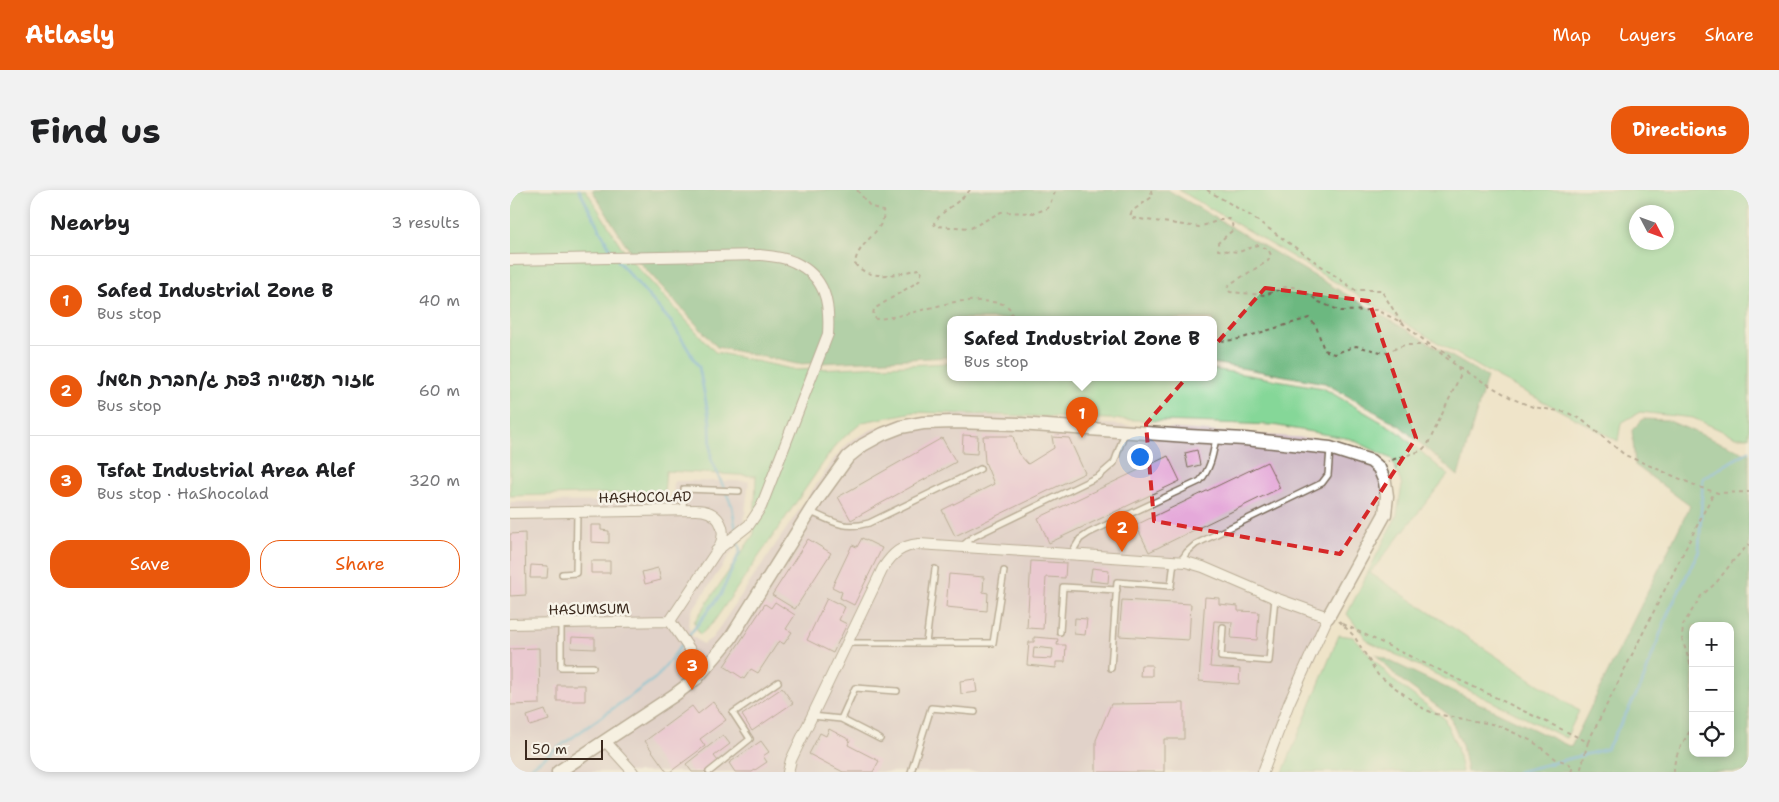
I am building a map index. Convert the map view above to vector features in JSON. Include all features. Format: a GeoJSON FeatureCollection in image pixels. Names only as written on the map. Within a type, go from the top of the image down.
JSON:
{"type":"FeatureCollection","features":[{"type":"Feature","properties":{"kind":"street"},"geometry":{"type":"LineString","coordinates":[[510,260],[760,255],[793,261],[816,279],[825,292],[829,312],[828,334],[761,507],[749,525],[716,551]]}},
{"type":"Feature","properties":{"kind":"street"},"geometry":{"type":"LineString","coordinates":[[558,772],[697,678],[730,639],[810,511],[848,457],[862,445],[901,427],[923,423],[955,422],[1019,424],[1245,438],[1330,448],[1370,461],[1379,468],[1385,482],[1387,496],[1385,514],[1335,619],[1289,703],[1262,772]]}},
{"type":"Feature","properties":{"kind":"street","name":"HASHOCOLAD"},"geometry":{"type":"LineString","coordinates":[[510,513],[707,510],[720,522],[723,530],[723,539],[670,621]]}},
{"type":"Feature","properties":{"kind":"street"},"geometry":{"type":"LineString","coordinates":[[788,772],[791,760],[884,568],[891,556],[907,545],[919,544],[1177,562],[1203,567],[1275,598],[1335,619]]}},
{"type":"Feature","properties":{"kind":"street"},"geometry":{"type":"LineString","coordinates":[[670,621],[704,670]]}},
{"type":"Feature","properties":{"kind":"street","name":"HASUMSUM"},"geometry":{"type":"LineString","coordinates":[[510,624],[670,621]]}},
{"type":"Feature","properties":{"kind":"street"},"geometry":{"type":"LineString","coordinates":[[605,741],[633,772]]}},
{"type":"Feature","properties":{"kind":"lane"},"geometry":{"type":"LineString","coordinates":[[962,547],[972,537],[1099,476],[1114,463],[1126,432]]}},
{"type":"Feature","properties":{"kind":"lane"},"geometry":{"type":"LineString","coordinates":[[1071,554],[1080,540],[1089,533],[1200,481],[1207,473],[1212,462],[1216,437]]}},
{"type":"Feature","properties":{"kind":"lane"},"geometry":{"type":"LineString","coordinates":[[1111,668],[1117,582],[1171,586],[1177,562],[1196,544],[1322,483],[1328,475],[1330,448]]}},
{"type":"Feature","properties":{"kind":"lane"},"geometry":{"type":"LineString","coordinates":[[810,511],[844,526],[857,526],[869,523],[980,470]]}},
{"type":"Feature","properties":{"kind":"lane"},"geometry":{"type":"LineString","coordinates":[[683,510],[684,489],[739,491]]}},
{"type":"Feature","properties":{"kind":"lane"},"geometry":{"type":"LineString","coordinates":[[562,574],[576,573],[577,512]]}},
{"type":"Feature","properties":{"kind":"lane"},"geometry":{"type":"LineString","coordinates":[[926,643],[935,569]]}},
{"type":"Feature","properties":{"kind":"lane"},"geometry":{"type":"LineString","coordinates":[[847,643],[993,643],[1004,571]]}},
{"type":"Feature","properties":{"kind":"lane"},"geometry":{"type":"LineString","coordinates":[[1060,632],[1063,587],[1117,590]]}},
{"type":"Feature","properties":{"kind":"lane"},"geometry":{"type":"LineString","coordinates":[[1223,627],[1221,657],[1269,661],[1275,598]]}},
{"type":"Feature","properties":{"kind":"lane"},"geometry":{"type":"LineString","coordinates":[[560,623],[561,667],[593,666]]}},
{"type":"Feature","properties":{"kind":"lane"},"geometry":{"type":"LineString","coordinates":[[709,772],[750,739],[733,713],[778,682]]}},
{"type":"Feature","properties":{"kind":"lane"},"geometry":{"type":"LineString","coordinates":[[841,719],[855,688],[897,691]]}},
{"type":"Feature","properties":{"kind":"lane"},"geometry":{"type":"LineString","coordinates":[[911,772],[931,708],[975,712]]}},
{"type":"Feature","properties":{"kind":"lane"},"geometry":{"type":"LineString","coordinates":[[812,716],[841,719],[880,739]]}},
{"type":"Feature","properties":{"kind":"path"},"geometry":{"type":"LineString","coordinates":[[857,190],[870,206],[883,211],[884,217],[882,223],[861,247],[855,257],[855,264],[862,271],[877,274],[892,275],[918,269],[922,271],[919,281],[874,309],[873,315],[876,319],[919,312],[956,302],[1004,304],[1009,307],[1012,313],[1010,316]]}},
{"type":"Feature","properties":{"kind":"path"},"geometry":{"type":"LineString","coordinates":[[970,190],[963,199],[938,217],[934,223],[935,226],[971,228],[1001,212],[1035,213],[1048,208],[1056,190]]}},
{"type":"Feature","properties":{"kind":"path"},"geometry":{"type":"LineString","coordinates":[[1151,190],[1152,197],[1132,211],[1130,216],[1132,218],[1199,226],[1222,219],[1229,219],[1233,230],[1218,243],[1218,250],[1239,252],[1258,245],[1268,249],[1271,256],[1268,261],[1230,284],[1227,288],[1230,292],[1265,294],[1285,287],[1293,287],[1305,291],[1319,302],[1340,311],[1376,310],[1401,322],[1458,367],[1513,399],[1533,407],[1566,412],[1582,420],[1625,455],[1698,487],[1715,492],[1749,492]]}},
{"type":"Feature","properties":{"kind":"path"},"geometry":{"type":"LineString","coordinates":[[1207,190],[1252,216],[1355,290],[1381,290],[1401,322]]}},
{"type":"Feature","properties":{"kind":"path"},"geometry":{"type":"LineString","coordinates":[[1217,339],[1225,341],[1238,339],[1309,318],[1316,326],[1324,350],[1334,354],[1356,346],[1385,353],[1404,344],[1426,345],[1438,350]]}},
{"type":"Feature","properties":{"kind":"path"},"geometry":{"type":"LineString","coordinates":[[1386,465],[1388,460],[1421,451],[1428,444],[1460,376],[1458,367]]}},
{"type":"Feature","properties":{"kind":"path"},"geometry":{"type":"LineString","coordinates":[[1580,772],[1588,742],[1715,492]]}},
{"type":"Feature","properties":{"kind":"path"},"geometry":{"type":"LineString","coordinates":[[1691,667],[1682,638],[1682,624],[1701,596],[1716,584],[1733,561],[1749,544]]}},
{"type":"Feature","properties":{"kind":"path"},"geometry":{"type":"LineString","coordinates":[[1335,619],[1588,742]]}},
{"type":"Feature","properties":{"kind":"path"},"geometry":{"type":"LineString","coordinates":[[1335,619],[1354,636],[1378,675],[1424,709],[1436,714],[1497,725],[1532,741],[1556,759],[1568,763],[1573,767],[1571,772]]}},
{"type":"Feature","properties":{"kind":"path"},"geometry":{"type":"LineString","coordinates":[[1674,772],[1676,756],[1689,733]]}},
{"type":"Feature","properties":{"kind":"highlighted area"},"geometry":{"type":"Polygon","coordinates":[[[1265,288],[1369,301],[1416,438],[1340,554],[1154,521],[1146,424],[1265,288]]]}},
{"type":"Feature","properties":{"kind":"shaded area"},"geometry":{"type":"Polygon","coordinates":[[[963,414],[1322,439],[1347,444],[1363,450],[1387,472],[1393,486],[1394,501],[1389,518],[1332,620],[1300,689],[1273,772],[510,772],[510,502],[673,501],[674,481],[749,481],[742,537],[692,611],[688,624],[692,636],[703,644],[712,638],[833,460],[850,441],[873,429],[901,420],[963,414]]]}},
{"type":"Feature","properties":{"kind":"green space"},"geometry":{"type":"Polygon","coordinates":[[[510,190],[586,190],[627,256],[715,352],[796,370],[947,363],[947,381],[1217,381],[1217,370],[1323,388],[1397,431],[1448,475],[1370,573],[1579,711],[1566,738],[1368,641],[1347,614],[1397,515],[1402,485],[1392,459],[1351,439],[1273,425],[914,412],[863,422],[837,443],[713,623],[700,635],[694,622],[754,534],[756,476],[666,471],[664,492],[510,496],[510,190]]]}},
{"type":"Feature","properties":{"kind":"green space"},"geometry":{"type":"Polygon","coordinates":[[[592,190],[1168,190],[1487,377],[1458,476],[1400,426],[1325,383],[1217,364],[1217,316],[947,316],[947,357],[797,364],[717,347],[631,253],[592,190]]]}},
{"type":"Feature","properties":{"kind":"green space"},"geometry":{"type":"Polygon","coordinates":[[[1179,190],[1749,190],[1749,437],[1736,437],[1693,418],[1640,412],[1621,423],[1618,441],[1493,375],[1179,190]]]}},
{"type":"Feature","properties":{"kind":"green space"},"geometry":{"type":"Polygon","coordinates":[[[1643,419],[1667,420],[1749,453],[1749,772],[1467,772],[1462,745],[1449,715],[1397,677],[1375,654],[1571,747],[1690,506],[1635,465],[1632,430],[1643,419]]]}},
{"type":"Feature","properties":{"kind":"green space"},"geometry":{"type":"Polygon","coordinates":[[[1339,635],[1353,637],[1394,681],[1444,718],[1457,747],[1462,772],[1283,772],[1339,635]]]}},
{"type":"Feature","properties":{"kind":"building"},"geometry":{"type":"Polygon","coordinates":[[[963,435],[978,436],[977,454],[962,453],[963,435]]]}},
{"type":"Feature","properties":{"kind":"building"},"geometry":{"type":"Polygon","coordinates":[[[983,436],[1013,436],[1018,453],[1028,464],[1054,448],[1052,437],[1069,438],[1085,473],[955,536],[942,510],[994,484],[985,462],[983,436]]]}},
{"type":"Feature","properties":{"kind":"building"},"geometry":{"type":"Polygon","coordinates":[[[942,438],[956,462],[851,520],[838,497],[942,438]]]}},
{"type":"Feature","properties":{"kind":"building"},"geometry":{"type":"Polygon","coordinates":[[[1197,450],[1200,465],[1188,468],[1185,453],[1197,450]]]}},
{"type":"Feature","properties":{"kind":"building"},"geometry":{"type":"Polygon","coordinates":[[[1168,456],[1180,481],[1049,543],[1038,518],[1168,456]]]}},
{"type":"Feature","properties":{"kind":"building"},"geometry":{"type":"Polygon","coordinates":[[[1267,462],[1280,488],[1149,552],[1136,525],[1267,462]]]}},
{"type":"Feature","properties":{"kind":"building"},"geometry":{"type":"Polygon","coordinates":[[[591,525],[601,525],[601,530],[609,531],[609,543],[591,542],[591,525]]]}},
{"type":"Feature","properties":{"kind":"building"},"geometry":{"type":"Polygon","coordinates":[[[525,533],[526,595],[510,596],[510,534],[525,533]]]}},
{"type":"Feature","properties":{"kind":"building"},"geometry":{"type":"Polygon","coordinates":[[[862,538],[882,548],[854,605],[840,598],[842,592],[832,587],[852,545],[857,547],[862,538]]]}},
{"type":"Feature","properties":{"kind":"building"},"geometry":{"type":"Polygon","coordinates":[[[808,539],[831,553],[795,609],[772,595],[808,539]]]}},
{"type":"Feature","properties":{"kind":"building"},"geometry":{"type":"Polygon","coordinates":[[[591,561],[610,561],[610,573],[591,573],[591,561]]]}},
{"type":"Feature","properties":{"kind":"building"},"geometry":{"type":"Polygon","coordinates":[[[1031,561],[1066,563],[1065,578],[1046,577],[1043,629],[1027,628],[1031,561]]]}},
{"type":"Feature","properties":{"kind":"building"},"geometry":{"type":"Polygon","coordinates":[[[531,565],[548,566],[547,578],[530,578],[531,565]]]}},
{"type":"Feature","properties":{"kind":"building"},"geometry":{"type":"Polygon","coordinates":[[[658,568],[661,580],[645,584],[642,572],[658,568]]]}},
{"type":"Feature","properties":{"kind":"building"},"geometry":{"type":"Polygon","coordinates":[[[1092,568],[1109,570],[1108,583],[1090,581],[1092,568]]]}},
{"type":"Feature","properties":{"kind":"building"},"geometry":{"type":"Polygon","coordinates":[[[949,574],[984,577],[983,592],[988,593],[987,611],[946,607],[949,574]]]}},
{"type":"Feature","properties":{"kind":"building"},"geometry":{"type":"Polygon","coordinates":[[[1205,597],[1219,598],[1219,604],[1238,606],[1238,611],[1259,612],[1257,640],[1231,638],[1232,622],[1214,621],[1210,667],[1240,669],[1239,684],[1199,681],[1205,597]]]}},
{"type":"Feature","properties":{"kind":"building"},"geometry":{"type":"Polygon","coordinates":[[[827,598],[845,607],[839,620],[847,624],[833,653],[807,640],[827,598]]]}},
{"type":"Feature","properties":{"kind":"building"},"geometry":{"type":"Polygon","coordinates":[[[1122,600],[1191,604],[1189,640],[1119,636],[1122,600]]]}},
{"type":"Feature","properties":{"kind":"building"},"geometry":{"type":"Polygon","coordinates":[[[775,602],[795,615],[786,629],[792,632],[784,644],[779,641],[758,673],[751,669],[744,679],[724,666],[765,604],[771,608],[775,602]]]}},
{"type":"Feature","properties":{"kind":"building"},"geometry":{"type":"Polygon","coordinates":[[[1075,618],[1087,619],[1085,635],[1074,634],[1075,618]]]}},
{"type":"Feature","properties":{"kind":"building"},"geometry":{"type":"Polygon","coordinates":[[[572,637],[595,638],[595,649],[571,648],[572,637]]]}},
{"type":"Feature","properties":{"kind":"building"},"geometry":{"type":"Polygon","coordinates":[[[1034,637],[1058,639],[1057,645],[1066,645],[1065,662],[1056,662],[1056,668],[1027,665],[1029,642],[1034,642],[1034,637]],[[1034,647],[1033,658],[1052,659],[1053,649],[1034,647]]]}},
{"type":"Feature","properties":{"kind":"building"},"geometry":{"type":"Polygon","coordinates":[[[539,648],[540,704],[510,705],[510,649],[539,648]]]}},
{"type":"Feature","properties":{"kind":"building"},"geometry":{"type":"Polygon","coordinates":[[[1141,665],[1152,665],[1152,676],[1140,676],[1141,665]]]}},
{"type":"Feature","properties":{"kind":"building"},"geometry":{"type":"Polygon","coordinates":[[[975,679],[977,692],[961,694],[960,681],[975,679]]]}},
{"type":"Feature","properties":{"kind":"building"},"geometry":{"type":"Polygon","coordinates":[[[557,685],[585,685],[585,701],[557,701],[557,685]]]}},
{"type":"Feature","properties":{"kind":"building"},"geometry":{"type":"Polygon","coordinates":[[[782,688],[793,703],[752,731],[742,715],[782,688]]]}},
{"type":"Feature","properties":{"kind":"building"},"geometry":{"type":"Polygon","coordinates":[[[713,702],[726,720],[700,739],[705,746],[670,772],[667,772],[645,741],[692,706],[698,714],[713,702]]]}},
{"type":"Feature","properties":{"kind":"building"},"geometry":{"type":"Polygon","coordinates":[[[1184,703],[1184,739],[1164,739],[1164,772],[1096,772],[1096,740],[1111,704],[1184,703]]]}},
{"type":"Feature","properties":{"kind":"building"},"geometry":{"type":"Polygon","coordinates":[[[545,710],[549,720],[530,726],[527,716],[545,710]]]}},
{"type":"Feature","properties":{"kind":"building"},"geometry":{"type":"Polygon","coordinates":[[[829,729],[850,740],[848,745],[879,761],[873,772],[843,772],[809,754],[820,733],[826,736],[829,729]]]}},
{"type":"Feature","properties":{"kind":"building"},"geometry":{"type":"Polygon","coordinates":[[[723,735],[730,744],[714,756],[718,761],[704,772],[692,772],[686,764],[723,735]]]}},
{"type":"Feature","properties":{"kind":"building"},"geometry":{"type":"Polygon","coordinates":[[[761,741],[769,752],[763,756],[767,762],[752,772],[735,772],[729,763],[761,741]]]}},
{"type":"Feature","properties":{"kind":"waterway"},"geometry":{"type":"LineString","coordinates":[[579,190],[614,256]]}},
{"type":"Feature","properties":{"kind":"waterway"},"geometry":{"type":"LineString","coordinates":[[618,261],[672,323],[699,367],[710,422],[711,459],[732,506],[736,531]]}},
{"type":"Feature","properties":{"kind":"waterway"},"geometry":{"type":"LineString","coordinates":[[1517,772],[1607,749],[1641,686],[1668,613],[1699,551],[1703,478],[1749,451]]}},
{"type":"Feature","properties":{"kind":"waterway"},"geometry":{"type":"LineString","coordinates":[[524,772],[657,677],[721,594],[740,551],[737,537]]}},
{"type":"Feature","properties":{"kind":"place","name":"Safed Industrial Zone B"},"geometry":{"type":"Point","coordinates":[1082,438]}},
{"type":"Feature","properties":{"kind":"place","name":"אזור תעשייה צפת ג/חברת חשמל"},"geometry":{"type":"Point","coordinates":[1122,552]}},
{"type":"Feature","properties":{"kind":"place","name":"Tsfat Industrial Area Alef"},"geometry":{"type":"Point","coordinates":[692,690]}}]}
